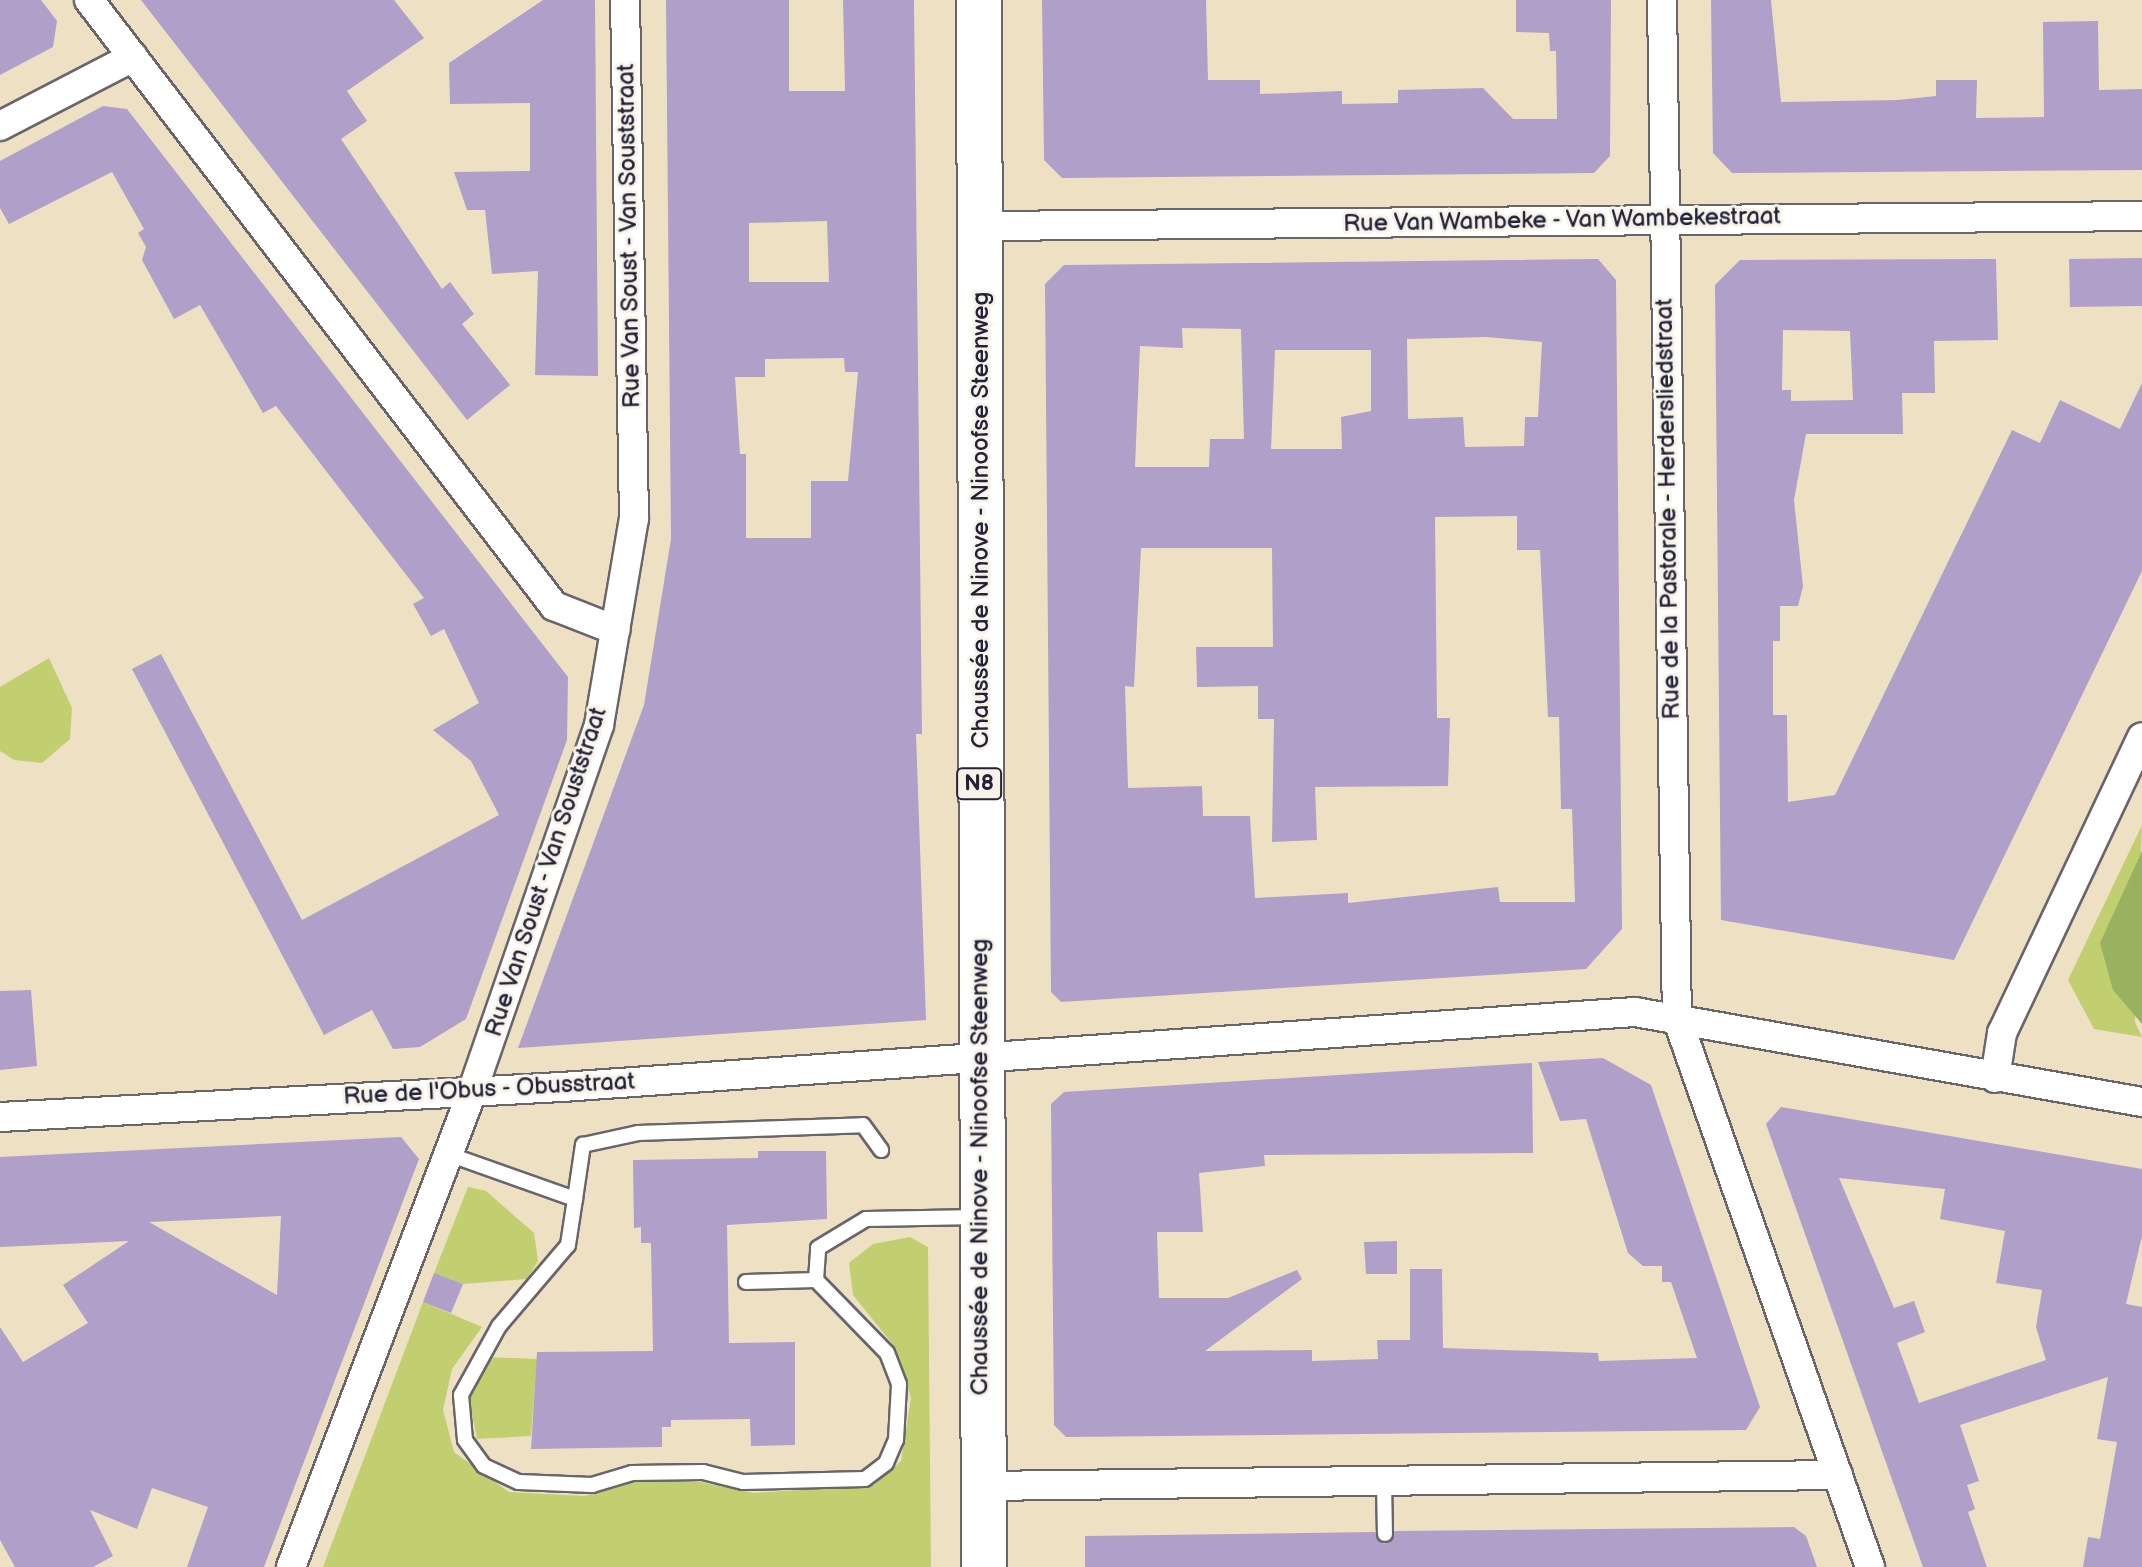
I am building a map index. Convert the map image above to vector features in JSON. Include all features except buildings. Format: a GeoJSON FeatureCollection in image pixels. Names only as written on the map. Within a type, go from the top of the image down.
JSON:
{"type":"FeatureCollection","features":[{"type":"Feature","properties":{"kind":"main road","name":"Chaussée de Ninove - Ninoofse Steenweg"},"geometry":{"type":"LineString","coordinates":[[979,0],[983,226],[978,1056],[984,1567]]}},
{"type":"Feature","properties":{"kind":"street"},"geometry":{"type":"LineString","coordinates":[[89,0],[554,606],[615,630]]}},
{"type":"Feature","properties":{"kind":"street","name":"Rue Van Soust - Van Souststraat"},"geometry":{"type":"LineString","coordinates":[[291,1567],[472,1092],[599,725],[634,519],[625,0]]}},
{"type":"Feature","properties":{"kind":"street","name":"Rue de la Pastorale - Herdersliedstraat"},"geometry":{"type":"LineString","coordinates":[[1662,0],[1677,1018],[1870,1567]]}},
{"type":"Feature","properties":{"kind":"street"},"geometry":{"type":"LineString","coordinates":[[0,126],[133,57]]}},
{"type":"Feature","properties":{"kind":"street","name":"Rue Van Wambeke - Van Wambekestraat"},"geometry":{"type":"LineString","coordinates":[[983,226],[2142,216]]}},
{"type":"Feature","properties":{"kind":"street"},"geometry":{"type":"LineString","coordinates":[[1995,1078],[2002,1033],[2142,737]]}},
{"type":"Feature","properties":{"kind":"street","name":"Rue de l'Obus - Obusstraat"},"geometry":{"type":"LineString","coordinates":[[0,1117],[472,1092],[1635,1012],[2142,1102]]}},
{"type":"Feature","properties":{"kind":"street"},"geometry":{"type":"LineString","coordinates":[[984,1486],[1838,1475]]}},
{"type":"Feature","properties":{"kind":"lane"},"geometry":{"type":"LineString","coordinates":[[746,1282],[816,1280],[887,1353],[899,1384],[896,1440],[886,1463],[865,1479],[743,1482],[689,1472],[632,1473],[592,1485],[519,1482],[484,1466],[465,1440],[461,1395],[499,1326],[568,1245],[583,1145],[638,1133],[863,1125],[881,1150]]}},
{"type":"Feature","properties":{"kind":"lane"},"geometry":{"type":"LineString","coordinates":[[448,1154],[575,1199]]}},
{"type":"Feature","properties":{"kind":"lane"},"geometry":{"type":"LineString","coordinates":[[816,1280],[818,1248],[866,1219],[980,1217]]}},
{"type":"Feature","properties":{"kind":"lane"},"geometry":{"type":"LineString","coordinates":[[1384,1483],[1385,1534]]}},
{"type":"Feature","properties":{"kind":"green space"},"geometry":{"type":"Polygon","coordinates":[[[49,658],[72,708],[70,739],[42,763],[14,760],[0,751],[0,687],[49,658]]]}},
{"type":"Feature","properties":{"kind":"green space"},"geometry":{"type":"Polygon","coordinates":[[[2142,825],[2135,1022],[2142,1037],[2094,1029],[2068,980],[2142,825]]]}},
{"type":"Feature","properties":{"kind":"green space"},"geometry":{"type":"Polygon","coordinates":[[[2142,851],[2142,1024],[2113,990],[2100,943],[2142,851]]]}},
{"type":"Feature","properties":{"kind":"green space"},"geometry":{"type":"Polygon","coordinates":[[[468,1187],[486,1191],[534,1233],[538,1261],[527,1279],[463,1284],[434,1273],[468,1187]]]}},
{"type":"Feature","properties":{"kind":"green space"},"geometry":{"type":"Polygon","coordinates":[[[910,1237],[928,1247],[931,1567],[323,1567],[423,1302],[482,1327],[452,1369],[443,1410],[454,1452],[509,1492],[584,1496],[635,1482],[700,1482],[754,1493],[874,1485],[901,1461],[911,1398],[894,1346],[853,1295],[849,1263],[873,1244],[910,1237]]]}},
{"type":"Feature","properties":{"kind":"green space"},"geometry":{"type":"Polygon","coordinates":[[[488,1357],[537,1359],[531,1436],[477,1439],[469,1399],[488,1357]]]}}]}
